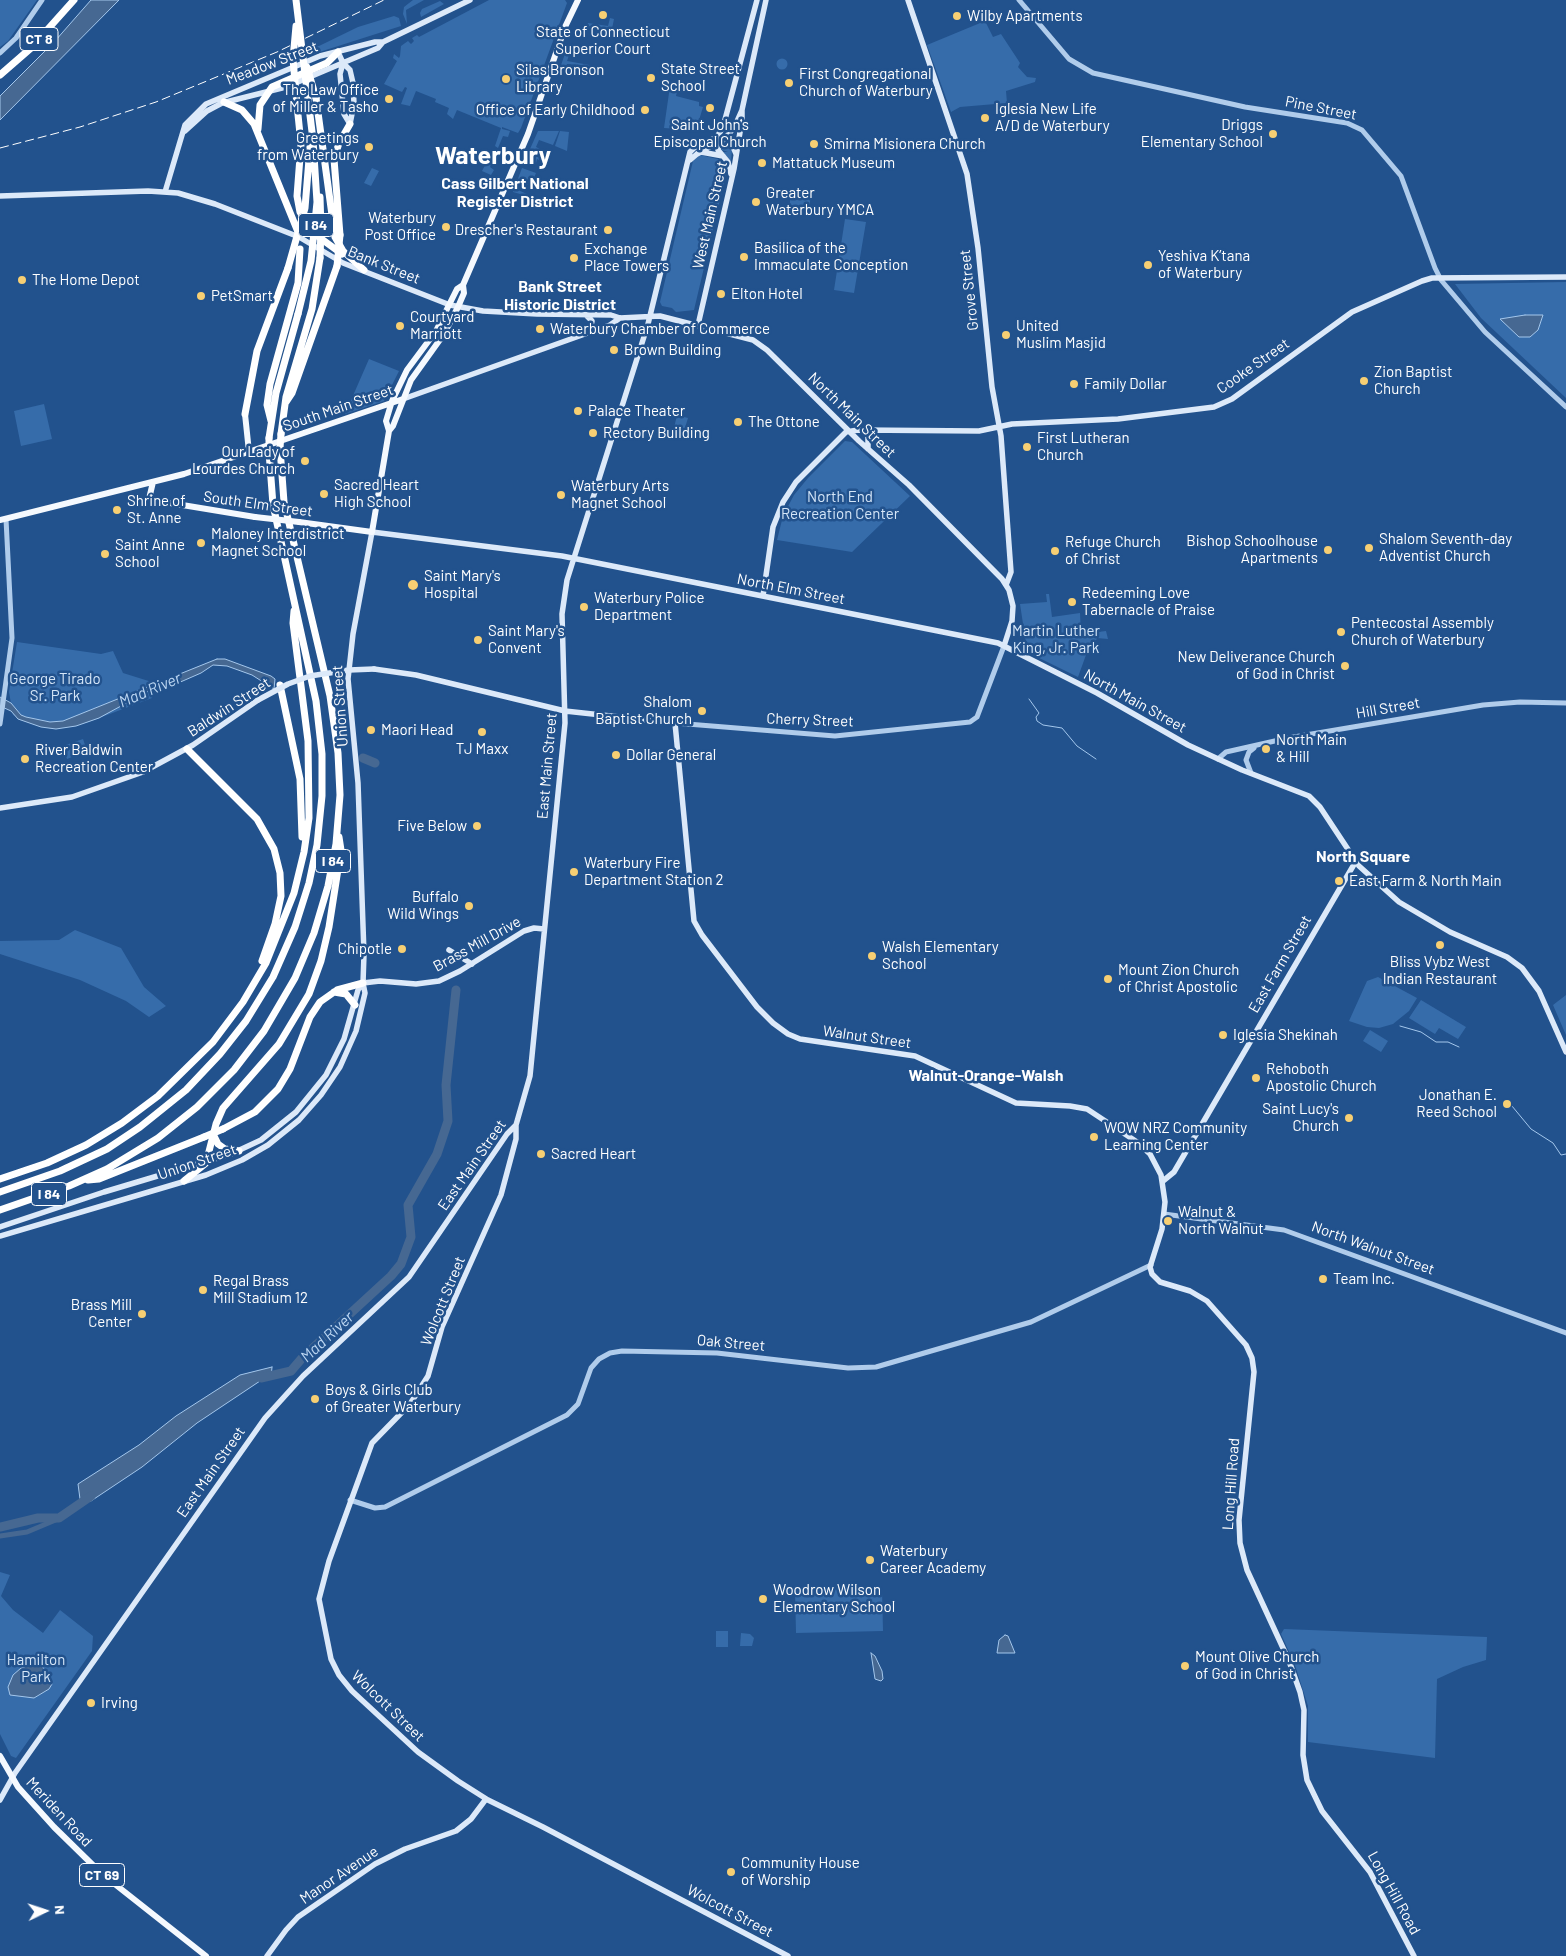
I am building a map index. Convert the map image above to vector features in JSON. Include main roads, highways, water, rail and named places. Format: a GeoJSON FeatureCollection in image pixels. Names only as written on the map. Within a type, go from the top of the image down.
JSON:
{"type":"FeatureCollection","features":[{"type":"Feature","properties":{"kind":"highway","name":"CT 8"},"geometry":{"type":"LineString","coordinates":[[0,73],[28,49],[74,0]]}},
{"type":"Feature","properties":{"kind":"highway","name":"CT 8"},"geometry":{"type":"LineString","coordinates":[[0,73],[32,48],[74,0]]}},
{"type":"Feature","properties":{"kind":"highway","name":"I 84"},"geometry":{"type":"LineString","coordinates":[[0,1210],[85,1180],[132,1155],[182,1120],[220,1085],[258,1039],[286,995],[311,943],[328,886],[337,832],[340,784],[335,727],[284,502],[280,448],[284,405],[312,309],[320,258],[319,190],[296,0]]}},
{"type":"Feature","properties":{"kind":"highway","name":"I 84"},"geometry":{"type":"LineString","coordinates":[[0,1192],[52,1175],[82,1162],[125,1137],[168,1106],[202,1075],[229,1043],[256,1005],[279,965],[295,927],[309,883],[317,845],[322,796],[322,754],[319,720],[272,494],[269,452],[271,421],[278,382],[310,271],[317,216],[312,134],[296,0]]}},
{"type":"Feature","properties":{"kind":"highway"},"geometry":{"type":"LineString","coordinates":[[298,16],[292,59],[301,144],[297,196],[300,212],[312,232],[364,270]]}},
{"type":"Feature","properties":{"kind":"highway"},"geometry":{"type":"LineString","coordinates":[[260,138],[258,114],[266,93],[277,84],[327,62],[338,52]]}},
{"type":"Feature","properties":{"kind":"highway"},"geometry":{"type":"LineString","coordinates":[[303,55],[316,98],[334,230],[339,244],[355,262]]}},
{"type":"Feature","properties":{"kind":"highway"},"geometry":{"type":"LineString","coordinates":[[224,102],[245,113],[260,138],[298,232],[300,249],[298,283],[270,384],[267,405],[271,421]]}},
{"type":"Feature","properties":{"kind":"highway"},"geometry":{"type":"LineString","coordinates":[[284,405],[292,393],[337,266],[340,235],[334,159],[338,146],[350,124]]}},
{"type":"Feature","properties":{"kind":"highway"},"geometry":{"type":"LineString","coordinates":[[245,414],[257,351],[288,268],[305,208],[312,134]]}},
{"type":"Feature","properties":{"kind":"highway"},"geometry":{"type":"LineString","coordinates":[[0,1179],[71,1152],[136,1113],[190,1067],[213,1042],[238,1009],[262,970],[280,932],[294,893],[309,818],[310,774],[305,707],[293,623],[295,604]]}},
{"type":"Feature","properties":{"kind":"highway"},"geometry":{"type":"LineString","coordinates":[[280,685],[300,778],[303,816],[301,860]]}},
{"type":"Feature","properties":{"kind":"highway"},"geometry":{"type":"LineString","coordinates":[[187,749],[260,823],[270,840],[279,866],[281,896],[272,933],[264,959],[238,1009]]}},
{"type":"Feature","properties":{"kind":"highway"},"geometry":{"type":"LineString","coordinates":[[184,1181],[207,1161],[214,1132],[223,1108],[284,1038],[312,987],[323,956],[333,908],[341,846],[337,832]]}},
{"type":"Feature","properties":{"kind":"highway"},"geometry":{"type":"LineString","coordinates":[[85,1180],[100,1179],[223,1130],[255,1112],[278,1089],[294,1062],[314,1010],[332,993],[362,983]]}},
{"type":"Feature","properties":{"kind":"highway"},"geometry":{"type":"LineString","coordinates":[[332,993],[346,994],[355,1005]]}},
{"type":"Feature","properties":{"kind":"highway"},"geometry":{"type":"LineString","coordinates":[[214,1132],[215,1139],[222,1148],[228,1151],[239,1151]]}},
{"type":"Feature","properties":{"kind":"main road","name":"Meadow Street"},"geometry":{"type":"LineString","coordinates":[[165,192],[176,151],[185,131],[207,111],[224,102],[266,93],[343,63],[378,48],[383,42],[470,0]]}},
{"type":"Feature","properties":{"kind":"main road"},"geometry":{"type":"LineString","coordinates":[[731,174],[718,148],[757,0]]}},
{"type":"Feature","properties":{"kind":"main road","name":"West Main Street"},"geometry":{"type":"LineString","coordinates":[[698,325],[731,174],[736,161],[742,110],[766,0]]}},
{"type":"Feature","properties":{"kind":"main road","name":"Grove Street"},"geometry":{"type":"LineString","coordinates":[[908,0],[966,174],[978,248],[991,380],[998,427],[1011,572],[1006,585]]}},
{"type":"Feature","properties":{"kind":"main road"},"geometry":{"type":"LineString","coordinates":[[463,284],[531,126],[575,1]]}},
{"type":"Feature","properties":{"kind":"main road","name":"Meadow Street"},"geometry":{"type":"LineString","coordinates":[[185,131],[185,125],[192,116],[212,100],[313,59],[375,42],[383,42]]}},
{"type":"Feature","properties":{"kind":"main road"},"geometry":{"type":"LineString","coordinates":[[338,52],[343,63],[350,70],[354,87],[350,124]]}},
{"type":"Feature","properties":{"kind":"main road"},"geometry":{"type":"LineString","coordinates":[[343,63],[340,74],[344,114],[350,124]]}},
{"type":"Feature","properties":{"kind":"main road","name":"West Main Street"},"geometry":{"type":"LineString","coordinates":[[688,164],[699,153],[733,129],[742,110]]}},
{"type":"Feature","properties":{"kind":"main road"},"geometry":{"type":"LineString","coordinates":[[720,138],[732,143],[736,161]]}},
{"type":"Feature","properties":{"kind":"main road","name":"West Main Street"},"geometry":{"type":"LineString","coordinates":[[650,316],[691,150],[720,138]]}},
{"type":"Feature","properties":{"kind":"main road"},"geometry":{"type":"LineString","coordinates":[[699,153],[723,156]]}},
{"type":"Feature","properties":{"kind":"main road","name":"Bank Street"},"geometry":{"type":"LineString","coordinates":[[0,196],[165,192],[207,201],[309,242],[345,264],[450,305],[506,312],[611,315],[620,318],[650,316]]}},
{"type":"Feature","properties":{"kind":"main road","name":"Cooke Street"},"geometry":{"type":"LineString","coordinates":[[849,431],[979,431],[1020,423],[1142,417],[1186,412],[1221,405],[1355,310],[1422,280],[1440,278],[1566,277]]}},
{"type":"Feature","properties":{"kind":"main road","name":"Union Street"},"geometry":{"type":"LineString","coordinates":[[389,431],[386,424],[391,404],[403,377],[432,336],[457,289],[463,284]]}},
{"type":"Feature","properties":{"kind":"main road","name":"Union Street"},"geometry":{"type":"LineString","coordinates":[[0,1236],[229,1166],[262,1149],[295,1124],[321,1095],[337,1072],[353,1037],[364,998],[362,983],[364,954],[358,783],[348,679],[353,634],[389,431],[393,426],[414,376],[440,341],[458,307],[464,291],[463,284]]}},
{"type":"Feature","properties":{"kind":"main road"},"geometry":{"type":"LineString","coordinates":[[586,315],[592,321],[590,332]]}},
{"type":"Feature","properties":{"kind":"main road","name":"North Main Street"},"geometry":{"type":"LineString","coordinates":[[650,316],[698,325],[741,336],[758,343],[909,486],[1006,585],[1011,596],[1013,614],[1004,646],[1097,693],[1176,738],[1218,759],[1293,788],[1313,799],[1356,861],[1405,906],[1450,932],[1499,953],[1518,964],[1536,986],[1566,1052]]}},
{"type":"Feature","properties":{"kind":"main road","name":"East Main Street"},"geometry":{"type":"LineString","coordinates":[[0,1800],[12,1778],[265,1418],[303,1376],[409,1277],[516,1125],[530,1076],[565,711],[562,608],[572,558],[601,476],[650,316]]}},
{"type":"Feature","properties":{"kind":"main road","name":"South Main Street"},"geometry":{"type":"LineString","coordinates":[[3,519],[154,482],[248,452],[403,400],[610,325],[620,318]]}},
{"type":"Feature","properties":{"kind":"main road"},"geometry":{"type":"LineString","coordinates":[[245,414],[248,452]]}},
{"type":"Feature","properties":{"kind":"main road"},"geometry":{"type":"LineString","coordinates":[[869,450],[866,444],[868,437],[871,432],[877,430]]}},
{"type":"Feature","properties":{"kind":"main road"},"geometry":{"type":"LineString","coordinates":[[763,596],[773,527],[783,502],[796,482],[840,437],[849,431]]}},
{"type":"Feature","properties":{"kind":"main road","name":"South Elm Street"},"geometry":{"type":"LineString","coordinates":[[154,482],[149,499],[256,517],[572,558]]}},
{"type":"Feature","properties":{"kind":"main road","name":"North Elm Street"},"geometry":{"type":"LineString","coordinates":[[572,558],[974,637],[1004,646]]}},
{"type":"Feature","properties":{"kind":"main road","name":"Baldwin Street"},"geometry":{"type":"LineString","coordinates":[[0,808],[51,801],[91,791],[143,772],[187,749],[258,700],[282,687],[310,676],[349,670],[374,670],[416,675],[565,711]]}},
{"type":"Feature","properties":{"kind":"main road","name":"Cherry Street"},"geometry":{"type":"LineString","coordinates":[[565,711],[675,723]]}},
{"type":"Feature","properties":{"kind":"main road","name":"Walnut Street"},"geometry":{"type":"LineString","coordinates":[[675,723],[694,921],[702,935],[757,1007],[773,1023],[788,1034],[800,1039],[916,1056],[1016,1104],[1070,1106],[1088,1109],[1144,1148],[1155,1161],[1163,1181],[1164,1214],[1151,1265]]}},
{"type":"Feature","properties":{"kind":"main road","name":"East Farm Street"},"geometry":{"type":"LineString","coordinates":[[1163,1181],[1174,1172],[1356,861]]}},
{"type":"Feature","properties":{"kind":"main road","name":"Brass Mill Drive"},"geometry":{"type":"LineString","coordinates":[[362,983],[380,981],[429,983],[450,976],[472,964],[524,931],[534,928],[544,929]]}},
{"type":"Feature","properties":{"kind":"main road"},"geometry":{"type":"LineString","coordinates":[[449,950],[472,964]]}},
{"type":"Feature","properties":{"kind":"main road","name":"Union Street"},"geometry":{"type":"LineString","coordinates":[[0,1227],[112,1189],[239,1151],[262,1140],[281,1126],[315,1090],[340,1048],[362,983]]}},
{"type":"Feature","properties":{"kind":"main road"},"geometry":{"type":"LineString","coordinates":[[315,1090],[321,1095]]}},
{"type":"Feature","properties":{"kind":"main road","name":"Wolcott Street"},"geometry":{"type":"LineString","coordinates":[[516,1125],[516,1139],[499,1200],[442,1327],[428,1376],[411,1403],[373,1440],[350,1500],[319,1594],[323,1627],[335,1669],[352,1691],[418,1752],[486,1799],[544,1827],[788,1956]]}},
{"type":"Feature","properties":{"kind":"main road","name":"Long Hill Road"},"geometry":{"type":"LineString","coordinates":[[1151,1265],[1151,1272],[1157,1281],[1194,1292],[1207,1300],[1240,1338],[1251,1355],[1254,1368],[1239,1520],[1243,1558],[1289,1662],[1300,1692],[1304,1717],[1304,1760],[1312,1792],[1325,1815],[1366,1866],[1414,1956]]}},
{"type":"Feature","properties":{"kind":"main road","name":"CT 69"},"geometry":{"type":"LineString","coordinates":[[0,1756],[12,1778]]}},
{"type":"Feature","properties":{"kind":"main road","name":"Meriden Road"},"geometry":{"type":"LineString","coordinates":[[12,1778],[54,1827],[102,1874],[206,1956]]}},
{"type":"Feature","properties":{"kind":"main road","name":"Manor Avenue"},"geometry":{"type":"LineString","coordinates":[[267,1956],[288,1926],[306,1911],[385,1858],[456,1831],[471,1819],[486,1799]]}},
{"type":"Feature","properties":{"kind":"water"},"geometry":{"type":"Polygon","coordinates":[[[91,0],[119,0],[0,120],[0,96],[55,41],[91,0]]]}},
{"type":"Feature","properties":{"kind":"water"},"geometry":{"type":"Polygon","coordinates":[[[1525,315],[1543,315],[1538,330],[1530,337],[1519,337],[1500,319],[1525,315]]]}},
{"type":"Feature","properties":{"kind":"water"},"geometry":{"type":"Polygon","coordinates":[[[217,659],[225,659],[271,676],[275,679],[274,689],[252,675],[227,666],[213,665],[201,673],[169,687],[146,692],[143,697],[132,700],[99,718],[76,726],[56,729],[41,727],[18,719],[11,711],[0,706],[0,697],[11,703],[21,715],[26,717],[50,722],[63,721],[217,659]]]}},
{"type":"Feature","properties":{"kind":"water"},"geometry":{"type":"Polygon","coordinates":[[[272,1367],[271,1378],[263,1379],[197,1423],[142,1467],[91,1501],[85,1502],[80,1499],[78,1484],[139,1445],[176,1416],[240,1375],[272,1367]]]}},
{"type":"Feature","properties":{"kind":"water"},"geometry":{"type":"Polygon","coordinates":[[[1005,1635],[1008,1636],[1015,1653],[997,1653],[999,1640],[1005,1635]]]}},
{"type":"Feature","properties":{"kind":"water"},"geometry":{"type":"Polygon","coordinates":[[[871,1653],[875,1656],[882,1671],[883,1679],[881,1681],[875,1679],[871,1653]]]}},
{"type":"Feature","properties":{"kind":"water"},"geometry":{"type":"Polygon","coordinates":[[[33,1664],[41,1665],[49,1675],[52,1684],[49,1689],[34,1698],[10,1695],[8,1687],[13,1675],[21,1668],[33,1664]]]}},
{"type":"Feature","properties":{"kind":"waterway"},"geometry":{"type":"LineString","coordinates":[[1029,699],[1039,713],[1036,717],[1037,721],[1043,725],[1062,728],[1077,746],[1096,759]]}},
{"type":"Feature","properties":{"kind":"waterway","name":"Mad River"},"geometry":{"type":"LineString","coordinates":[[363,758],[375,763]]}},
{"type":"Feature","properties":{"kind":"waterway","name":"Mad River"},"geometry":{"type":"LineString","coordinates":[[261,1378],[291,1371],[303,1357],[391,1276],[401,1264],[411,1237],[408,1205],[437,1154],[448,1121],[446,1085],[456,990]]}},
{"type":"Feature","properties":{"kind":"waterway"},"geometry":{"type":"LineString","coordinates":[[1400,1026],[1421,1032],[1436,1042],[1448,1042],[1459,1047]]}},
{"type":"Feature","properties":{"kind":"waterway"},"geometry":{"type":"LineString","coordinates":[[1507,1100],[1531,1129],[1553,1143],[1561,1155],[1566,1154]]}},
{"type":"Feature","properties":{"kind":"waterway","name":"Mad River"},"geometry":{"type":"LineString","coordinates":[[0,1527],[38,1518],[59,1518],[91,1496]]}},
{"type":"Feature","properties":{"kind":"waterway"},"geometry":{"type":"LineString","coordinates":[[0,1536],[27,1532],[58,1519]]}},
{"type":"Feature","properties":{"kind":"railway"},"geometry":{"type":"LineString","coordinates":[[0,148],[80,127],[156,102],[277,52],[384,0]]}},
{"type":"Feature","properties":{"kind":"place","name":"State of Connecticut Superior Court"},"geometry":{"type":"Point","coordinates":[603,15]}},
{"type":"Feature","properties":{"kind":"place","name":"Wilby Apartments"},"geometry":{"type":"Point","coordinates":[957,16]}},
{"type":"Feature","properties":{"kind":"place","name":"State Street School"},"geometry":{"type":"Point","coordinates":[651,78]}},
{"type":"Feature","properties":{"kind":"place","name":"Silas Bronson Library"},"geometry":{"type":"Point","coordinates":[506,79]}},
{"type":"Feature","properties":{"kind":"place","name":"First Congregational Church of Waterbury"},"geometry":{"type":"Point","coordinates":[789,83]}},
{"type":"Feature","properties":{"kind":"place","name":"The Law Office of Miller & Tasho"},"geometry":{"type":"Point","coordinates":[389,99]}},
{"type":"Feature","properties":{"kind":"place","name":"Saint John's Episcopal Church"},"geometry":{"type":"Point","coordinates":[710,108]}},
{"type":"Feature","properties":{"kind":"place","name":"Office of Early Childhood"},"geometry":{"type":"Point","coordinates":[645,110]}},
{"type":"Feature","properties":{"kind":"place","name":"Iglesia New Life A/D de Waterbury"},"geometry":{"type":"Point","coordinates":[985,118]}},
{"type":"Feature","properties":{"kind":"place","name":"Driggs Elementary School"},"geometry":{"type":"Point","coordinates":[1273,134]}},
{"type":"Feature","properties":{"kind":"place","name":"Smirna Misionera Church"},"geometry":{"type":"Point","coordinates":[814,144]}},
{"type":"Feature","properties":{"kind":"place","name":"Greetings from Waterbury"},"geometry":{"type":"Point","coordinates":[369,147]}},
{"type":"Feature","properties":{"kind":"place","name":"Mattatuck Museum"},"geometry":{"type":"Point","coordinates":[762,163]}},
{"type":"Feature","properties":{"kind":"place","name":"Greater Waterbury YMCA"},"geometry":{"type":"Point","coordinates":[756,202]}},
{"type":"Feature","properties":{"kind":"place","name":"Waterbury Post Office"},"geometry":{"type":"Point","coordinates":[446,227]}},
{"type":"Feature","properties":{"kind":"place","name":"Drescher's Restaurant"},"geometry":{"type":"Point","coordinates":[608,230]}},
{"type":"Feature","properties":{"kind":"place","name":"Basilica of the Immaculate Conception"},"geometry":{"type":"Point","coordinates":[744,257]}},
{"type":"Feature","properties":{"kind":"place","name":"Exchange Place Towers"},"geometry":{"type":"Point","coordinates":[574,258]}},
{"type":"Feature","properties":{"kind":"place","name":"Yeshiva K’tana of Waterbury"},"geometry":{"type":"Point","coordinates":[1148,265]}},
{"type":"Feature","properties":{"kind":"place","name":"The Home Depot"},"geometry":{"type":"Point","coordinates":[22,280]}},
{"type":"Feature","properties":{"kind":"place","name":"Elton Hotel"},"geometry":{"type":"Point","coordinates":[721,294]}},
{"type":"Feature","properties":{"kind":"place","name":"PetSmart"},"geometry":{"type":"Point","coordinates":[201,296]}},
{"type":"Feature","properties":{"kind":"place","name":"Courtyard Marriott"},"geometry":{"type":"Point","coordinates":[400,326]}},
{"type":"Feature","properties":{"kind":"place","name":"Waterbury Chamber of Commerce"},"geometry":{"type":"Point","coordinates":[540,329]}},
{"type":"Feature","properties":{"kind":"place","name":"United Muslim Masjid"},"geometry":{"type":"Point","coordinates":[1006,335]}},
{"type":"Feature","properties":{"kind":"place","name":"Brown Building"},"geometry":{"type":"Point","coordinates":[614,350]}},
{"type":"Feature","properties":{"kind":"place","name":"Zion Baptist Church"},"geometry":{"type":"Point","coordinates":[1364,381]}},
{"type":"Feature","properties":{"kind":"place","name":"Family Dollar"},"geometry":{"type":"Point","coordinates":[1074,384]}},
{"type":"Feature","properties":{"kind":"place","name":"Palace Theater"},"geometry":{"type":"Point","coordinates":[578,411]}},
{"type":"Feature","properties":{"kind":"place","name":"The Ottone"},"geometry":{"type":"Point","coordinates":[738,422]}},
{"type":"Feature","properties":{"kind":"place","name":"Rectory Building"},"geometry":{"type":"Point","coordinates":[593,433]}},
{"type":"Feature","properties":{"kind":"place","name":"First Lutheran Church"},"geometry":{"type":"Point","coordinates":[1027,447]}},
{"type":"Feature","properties":{"kind":"place","name":"Our Lady of Lourdes Church"},"geometry":{"type":"Point","coordinates":[305,461]}},
{"type":"Feature","properties":{"kind":"place","name":"Sacred Heart High School"},"geometry":{"type":"Point","coordinates":[324,494]}},
{"type":"Feature","properties":{"kind":"place","name":"Waterbury Arts Magnet School"},"geometry":{"type":"Point","coordinates":[561,495]}},
{"type":"Feature","properties":{"kind":"place","name":"Shrine of St. Anne"},"geometry":{"type":"Point","coordinates":[117,510]}},
{"type":"Feature","properties":{"kind":"place","name":"Maloney Interdistrict Magnet School"},"geometry":{"type":"Point","coordinates":[201,543]}},
{"type":"Feature","properties":{"kind":"place","name":"Shalom Seventh-day Adventist Church"},"geometry":{"type":"Point","coordinates":[1369,548]}},
{"type":"Feature","properties":{"kind":"place","name":"Bishop Schoolhouse Apartments"},"geometry":{"type":"Point","coordinates":[1328,550]}},
{"type":"Feature","properties":{"kind":"place","name":"Refuge Church of Christ"},"geometry":{"type":"Point","coordinates":[1055,551]}},
{"type":"Feature","properties":{"kind":"place","name":"Saint Anne School"},"geometry":{"type":"Point","coordinates":[105,554]}},
{"type":"Feature","properties":{"kind":"place","name":"Saint Mary's Hospital"},"geometry":{"type":"Point","coordinates":[413,585]}},
{"type":"Feature","properties":{"kind":"place","name":"Redeeming Love Tabernacle of Praise"},"geometry":{"type":"Point","coordinates":[1072,602]}},
{"type":"Feature","properties":{"kind":"place","name":"Waterbury Police Department"},"geometry":{"type":"Point","coordinates":[584,607]}},
{"type":"Feature","properties":{"kind":"place","name":"Pentecostal Assembly Church of Waterbury"},"geometry":{"type":"Point","coordinates":[1341,632]}},
{"type":"Feature","properties":{"kind":"place","name":"Saint Mary's Convent"},"geometry":{"type":"Point","coordinates":[478,640]}},
{"type":"Feature","properties":{"kind":"place","name":"New Deliverance Church of God in Christ"},"geometry":{"type":"Point","coordinates":[1345,666]}},
{"type":"Feature","properties":{"kind":"place","name":"Shalom Baptist Church"},"geometry":{"type":"Point","coordinates":[702,711]}},
{"type":"Feature","properties":{"kind":"place","name":"Maori Head"},"geometry":{"type":"Point","coordinates":[371,730]}},
{"type":"Feature","properties":{"kind":"place","name":"TJ Maxx"},"geometry":{"type":"Point","coordinates":[482,732]}},
{"type":"Feature","properties":{"kind":"place","name":"North Main & Hill"},"geometry":{"type":"Point","coordinates":[1266,749]}},
{"type":"Feature","properties":{"kind":"place","name":"Dollar General"},"geometry":{"type":"Point","coordinates":[616,755]}},
{"type":"Feature","properties":{"kind":"place","name":"River Baldwin Recreation Center"},"geometry":{"type":"Point","coordinates":[25,759]}},
{"type":"Feature","properties":{"kind":"place","name":"Five Below"},"geometry":{"type":"Point","coordinates":[477,826]}},
{"type":"Feature","properties":{"kind":"place","name":"Waterbury Fire Department Station 2"},"geometry":{"type":"Point","coordinates":[574,872]}},
{"type":"Feature","properties":{"kind":"place","name":"East Farm & North Main"},"geometry":{"type":"Point","coordinates":[1339,881]}},
{"type":"Feature","properties":{"kind":"place","name":"Buffalo Wild Wings"},"geometry":{"type":"Point","coordinates":[469,906]}},
{"type":"Feature","properties":{"kind":"place","name":"Bliss Vybz West Indian Restaurant"},"geometry":{"type":"Point","coordinates":[1440,945]}},
{"type":"Feature","properties":{"kind":"place","name":"Chipotle"},"geometry":{"type":"Point","coordinates":[402,949]}},
{"type":"Feature","properties":{"kind":"place","name":"Walsh Elementary School"},"geometry":{"type":"Point","coordinates":[872,956]}},
{"type":"Feature","properties":{"kind":"place","name":"Mount Zion Church of Christ Apostolic"},"geometry":{"type":"Point","coordinates":[1108,979]}},
{"type":"Feature","properties":{"kind":"place","name":"Iglesia Shekinah"},"geometry":{"type":"Point","coordinates":[1223,1035]}},
{"type":"Feature","properties":{"kind":"place","name":"Rehoboth Apostolic Church"},"geometry":{"type":"Point","coordinates":[1256,1078]}},
{"type":"Feature","properties":{"kind":"place","name":"Jonathan E. Reed School"},"geometry":{"type":"Point","coordinates":[1507,1104]}},
{"type":"Feature","properties":{"kind":"place","name":"Saint Lucy's Church"},"geometry":{"type":"Point","coordinates":[1349,1118]}},
{"type":"Feature","properties":{"kind":"place","name":"WOW NRZ Community Learning Center"},"geometry":{"type":"Point","coordinates":[1094,1137]}},
{"type":"Feature","properties":{"kind":"place","name":"Sacred Heart"},"geometry":{"type":"Point","coordinates":[541,1154]}},
{"type":"Feature","properties":{"kind":"place","name":"Walnut & North Walnut"},"geometry":{"type":"Point","coordinates":[1168,1221]}},
{"type":"Feature","properties":{"kind":"place","name":"Team Inc."},"geometry":{"type":"Point","coordinates":[1323,1279]}},
{"type":"Feature","properties":{"kind":"place","name":"Regal Brass Mill Stadium 12"},"geometry":{"type":"Point","coordinates":[203,1290]}},
{"type":"Feature","properties":{"kind":"place","name":"Brass Mill Center"},"geometry":{"type":"Point","coordinates":[142,1314]}},
{"type":"Feature","properties":{"kind":"place","name":"Boys & Girls Club of Greater Waterbury"},"geometry":{"type":"Point","coordinates":[315,1399]}},
{"type":"Feature","properties":{"kind":"place","name":"Waterbury Career Academy"},"geometry":{"type":"Point","coordinates":[870,1560]}},
{"type":"Feature","properties":{"kind":"place","name":"Woodrow Wilson Elementary School"},"geometry":{"type":"Point","coordinates":[763,1599]}},
{"type":"Feature","properties":{"kind":"place","name":"Mount Olive Church of God in Christ"},"geometry":{"type":"Point","coordinates":[1185,1666]}},
{"type":"Feature","properties":{"kind":"place","name":"Irving"},"geometry":{"type":"Point","coordinates":[91,1703]}},
{"type":"Feature","properties":{"kind":"place","name":"Community House of Worship"},"geometry":{"type":"Point","coordinates":[731,1872]}},
{"type":"Feature","properties":{"kind":"district","name":"Waterbury"},"geometry":{"type":"Point","coordinates":[493,156]}},
{"type":"Feature","properties":{"kind":"district","name":"Cass Gilbert National Register District"},"geometry":{"type":"Point","coordinates":[515,193]}},
{"type":"Feature","properties":{"kind":"district","name":"Bank Street Historic District"},"geometry":{"type":"Point","coordinates":[560,296]}},
{"type":"Feature","properties":{"kind":"district","name":"North Square"},"geometry":{"type":"Point","coordinates":[1363,857]}},
{"type":"Feature","properties":{"kind":"district","name":"Walnut-Orange-Walsh"},"geometry":{"type":"Point","coordinates":[986,1076]}},
{"type":"Feature","properties":{"kind":"park label","name":"North End Recreation Center"},"geometry":{"type":"Point","coordinates":[840,506]}},
{"type":"Feature","properties":{"kind":"park label","name":"Martin Luther King, Jr. Park"},"geometry":{"type":"Point","coordinates":[1056,640]}},
{"type":"Feature","properties":{"kind":"park label","name":"George Tirado Sr. Park"},"geometry":{"type":"Point","coordinates":[55,688]}},
{"type":"Feature","properties":{"kind":"park label","name":"Hamilton Park"},"geometry":{"type":"Point","coordinates":[36,1668]}}]}
